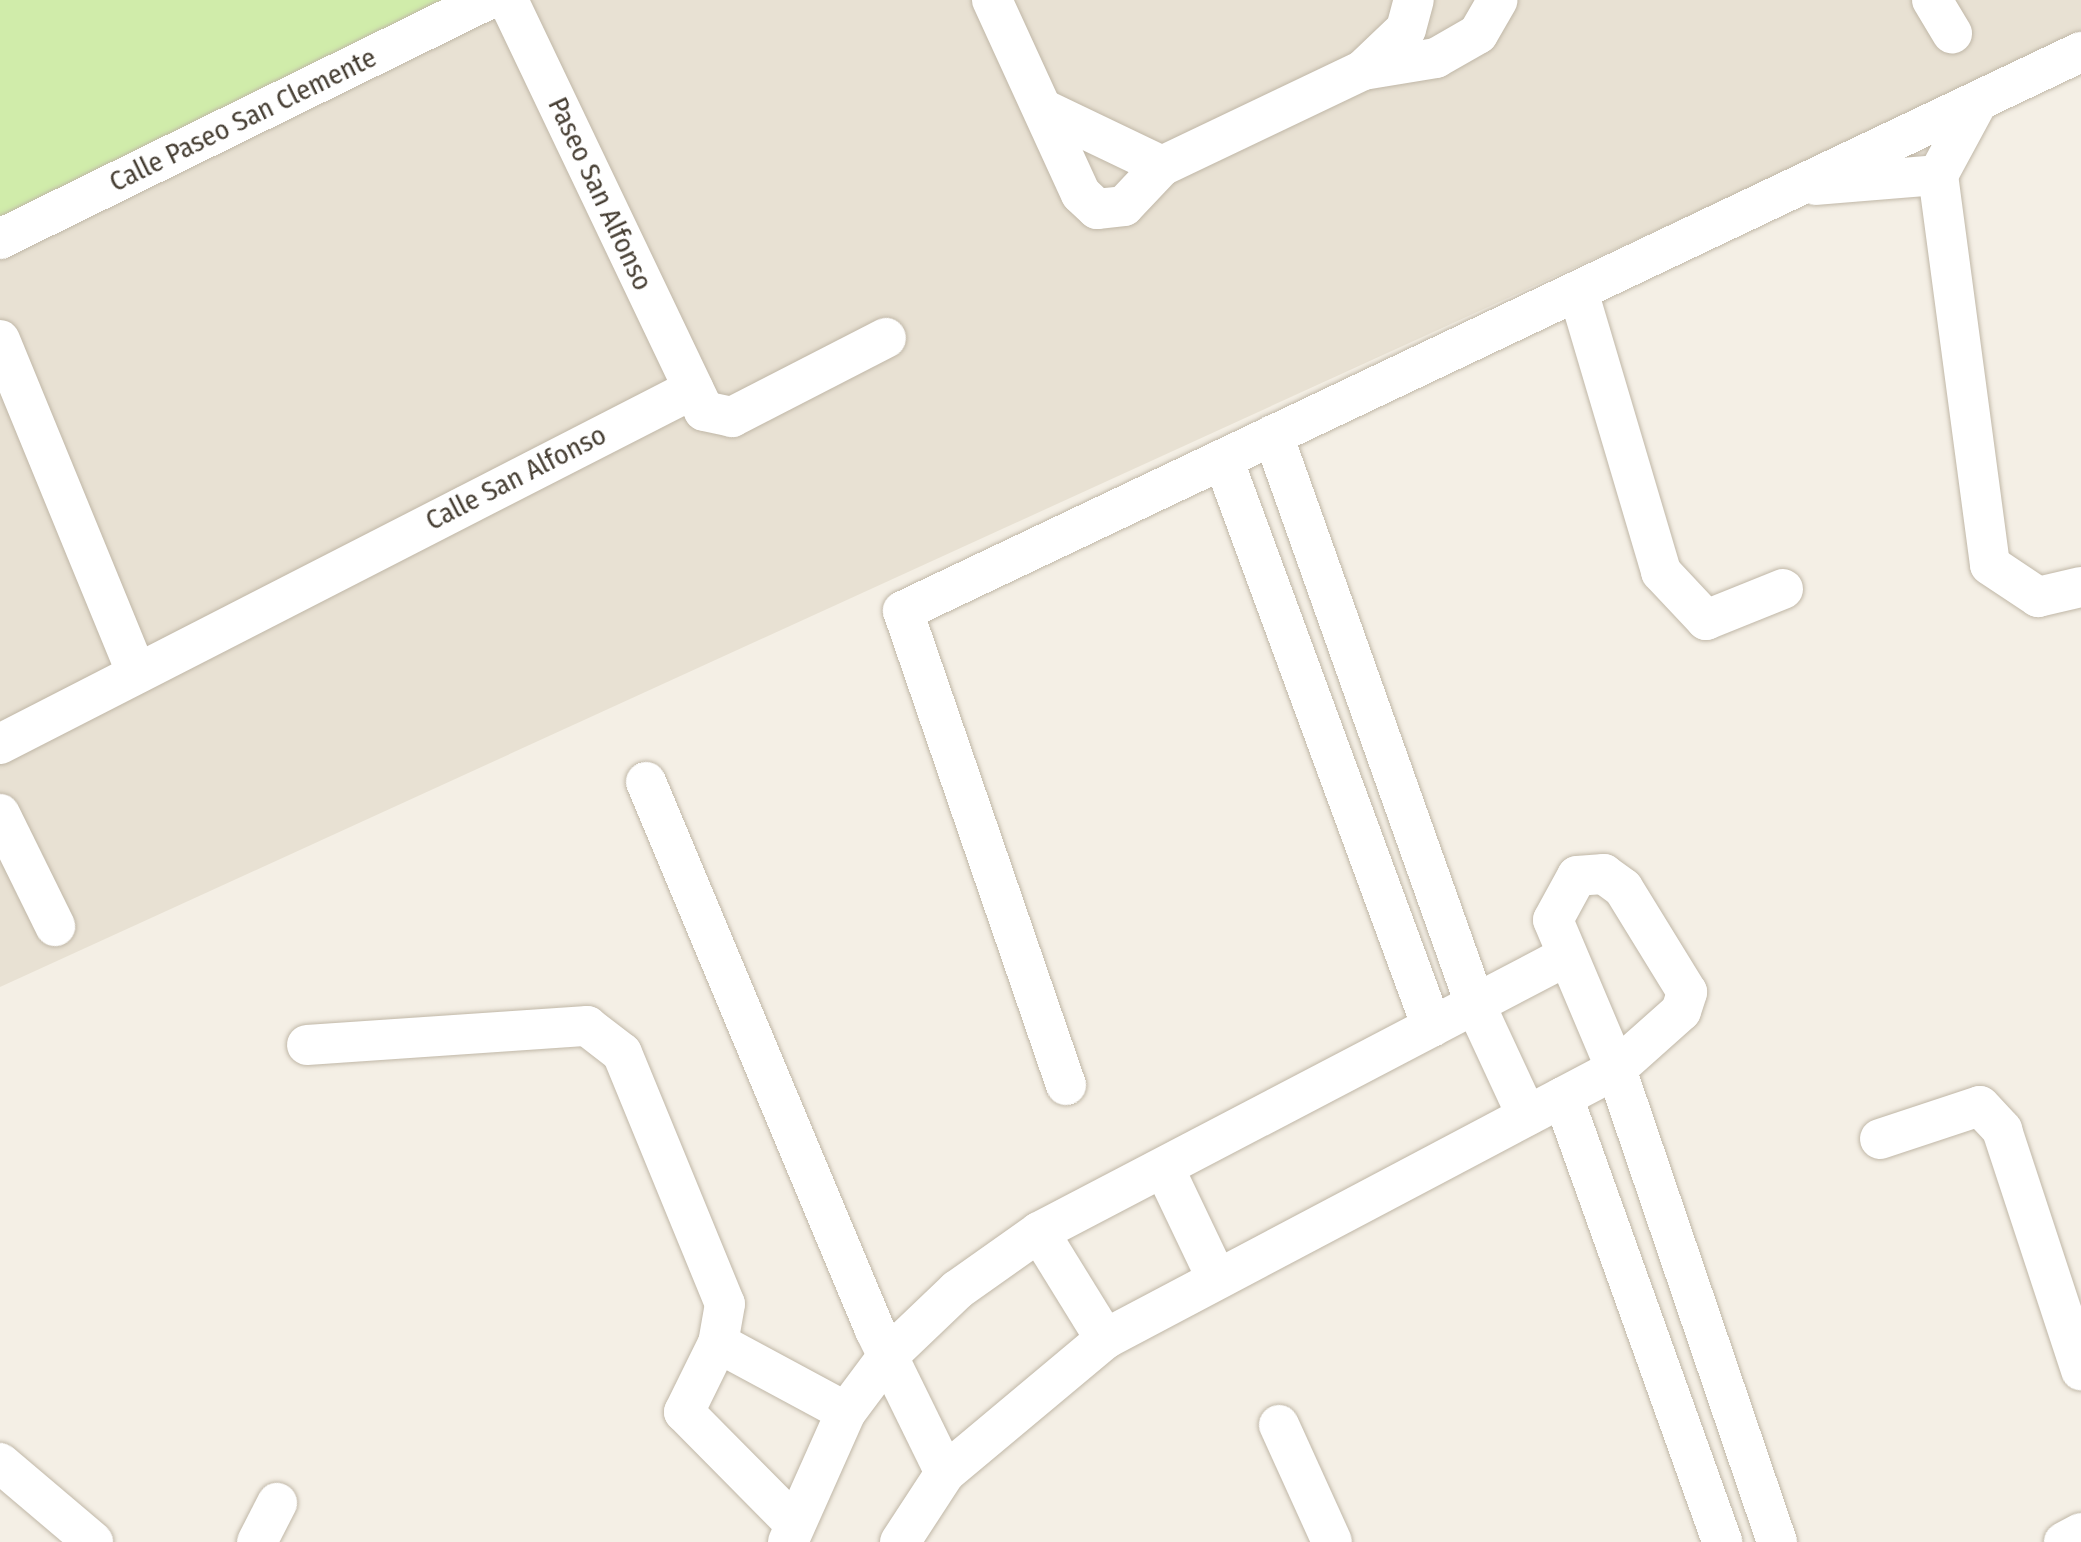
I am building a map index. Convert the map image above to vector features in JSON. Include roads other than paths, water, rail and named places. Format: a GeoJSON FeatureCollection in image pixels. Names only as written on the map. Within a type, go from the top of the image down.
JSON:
{"type":"FeatureCollection","features":[{"type":"Feature","properties":{"kind":"street","name":"Calle Paseo San Clemente"},"geometry":{"type":"LineString","coordinates":[[0,239],[487,0]]}},
{"type":"Feature","properties":{"kind":"street","name":"Paseo San Alfonso"},"geometry":{"type":"LineString","coordinates":[[508,0],[693,389]]}},
{"type":"Feature","properties":{"kind":"street"},"geometry":{"type":"LineString","coordinates":[[992,0],[1080,194],[1097,209],[1124,206],[1162,166],[1363,70],[1436,58],[1478,34],[1498,0]]}},
{"type":"Feature","properties":{"kind":"street"},"geometry":{"type":"LineString","coordinates":[[1363,70],[1406,29],[1414,0]]}},
{"type":"Feature","properties":{"kind":"street"},"geometry":{"type":"LineString","coordinates":[[1066,1085],[903,611],[1787,188],[2081,52]]}},
{"type":"Feature","properties":{"kind":"street"},"geometry":{"type":"LineString","coordinates":[[1978,100],[1938,175],[1990,564],[2038,596],[2081,587]]}},
{"type":"Feature","properties":{"kind":"street"},"geometry":{"type":"LineString","coordinates":[[1043,109],[1162,166]]}},
{"type":"Feature","properties":{"kind":"street"},"geometry":{"type":"LineString","coordinates":[[1787,188],[1938,175]]}},
{"type":"Feature","properties":{"kind":"street"},"geometry":{"type":"LineString","coordinates":[[1578,291],[1661,572],[1706,620],[1783,589]]}},
{"type":"Feature","properties":{"kind":"street"},"geometry":{"type":"LineString","coordinates":[[693,389],[704,411],[732,417],[886,338]]}},
{"type":"Feature","properties":{"kind":"street"},"geometry":{"type":"LineString","coordinates":[[0,340],[136,671]]}},
{"type":"Feature","properties":{"kind":"street","name":"Calle San Alfonso"},"geometry":{"type":"LineString","coordinates":[[0,744],[693,389]]}},
{"type":"Feature","properties":{"kind":"street"},"geometry":{"type":"LineString","coordinates":[[1273,435],[1475,1004],[1527,1116]]}},
{"type":"Feature","properties":{"kind":"street"},"geometry":{"type":"LineString","coordinates":[[1222,459],[1432,1026]]}},
{"type":"Feature","properties":{"kind":"street"},"geometry":{"type":"LineString","coordinates":[[646,782],[886,1357],[945,1473]]}},
{"type":"Feature","properties":{"kind":"street"},"geometry":{"type":"LineString","coordinates":[[0,814],[55,926]]}},
{"type":"Feature","properties":{"kind":"street"},"geometry":{"type":"LineString","coordinates":[[900,1542],[945,1473],[1105,1339],[1616,1069],[1682,1012],[1687,992],[1623,888],[1604,874],[1577,876],[1556,901],[1565,957],[1616,1069],[1778,1542]]}},
{"type":"Feature","properties":{"kind":"street"},"geometry":{"type":"LineString","coordinates":[[307,1045],[587,1026],[622,1054],[644,1091],[725,1304],[718,1343],[684,1412],[791,1533],[846,1412],[886,1357],[956,1290],[1039,1232],[1565,957]]}},
{"type":"Feature","properties":{"kind":"street"},"geometry":{"type":"LineString","coordinates":[[1564,1097],[1722,1542]]}},
{"type":"Feature","properties":{"kind":"street"},"geometry":{"type":"LineString","coordinates":[[1880,1139],[1980,1106],[2002,1130],[2081,1370]]}},
{"type":"Feature","properties":{"kind":"street"},"geometry":{"type":"LineString","coordinates":[[1164,1168],[1218,1279]]}},
{"type":"Feature","properties":{"kind":"street"},"geometry":{"type":"LineString","coordinates":[[1039,1232],[1105,1339]]}},
{"type":"Feature","properties":{"kind":"street"},"geometry":{"type":"LineString","coordinates":[[718,1343],[846,1412]]}},
{"type":"Feature","properties":{"kind":"street"},"geometry":{"type":"LineString","coordinates":[[1280,1424],[1332,1542]]}},
{"type":"Feature","properties":{"kind":"street"},"geometry":{"type":"LineString","coordinates":[[0,1462],[93,1542]]}},
{"type":"Feature","properties":{"kind":"street"},"geometry":{"type":"LineString","coordinates":[[257,1542],[277,1503]]}},
{"type":"Feature","properties":{"kind":"street"},"geometry":{"type":"LineString","coordinates":[[2064,1542],[2081,1533]]}}]}
